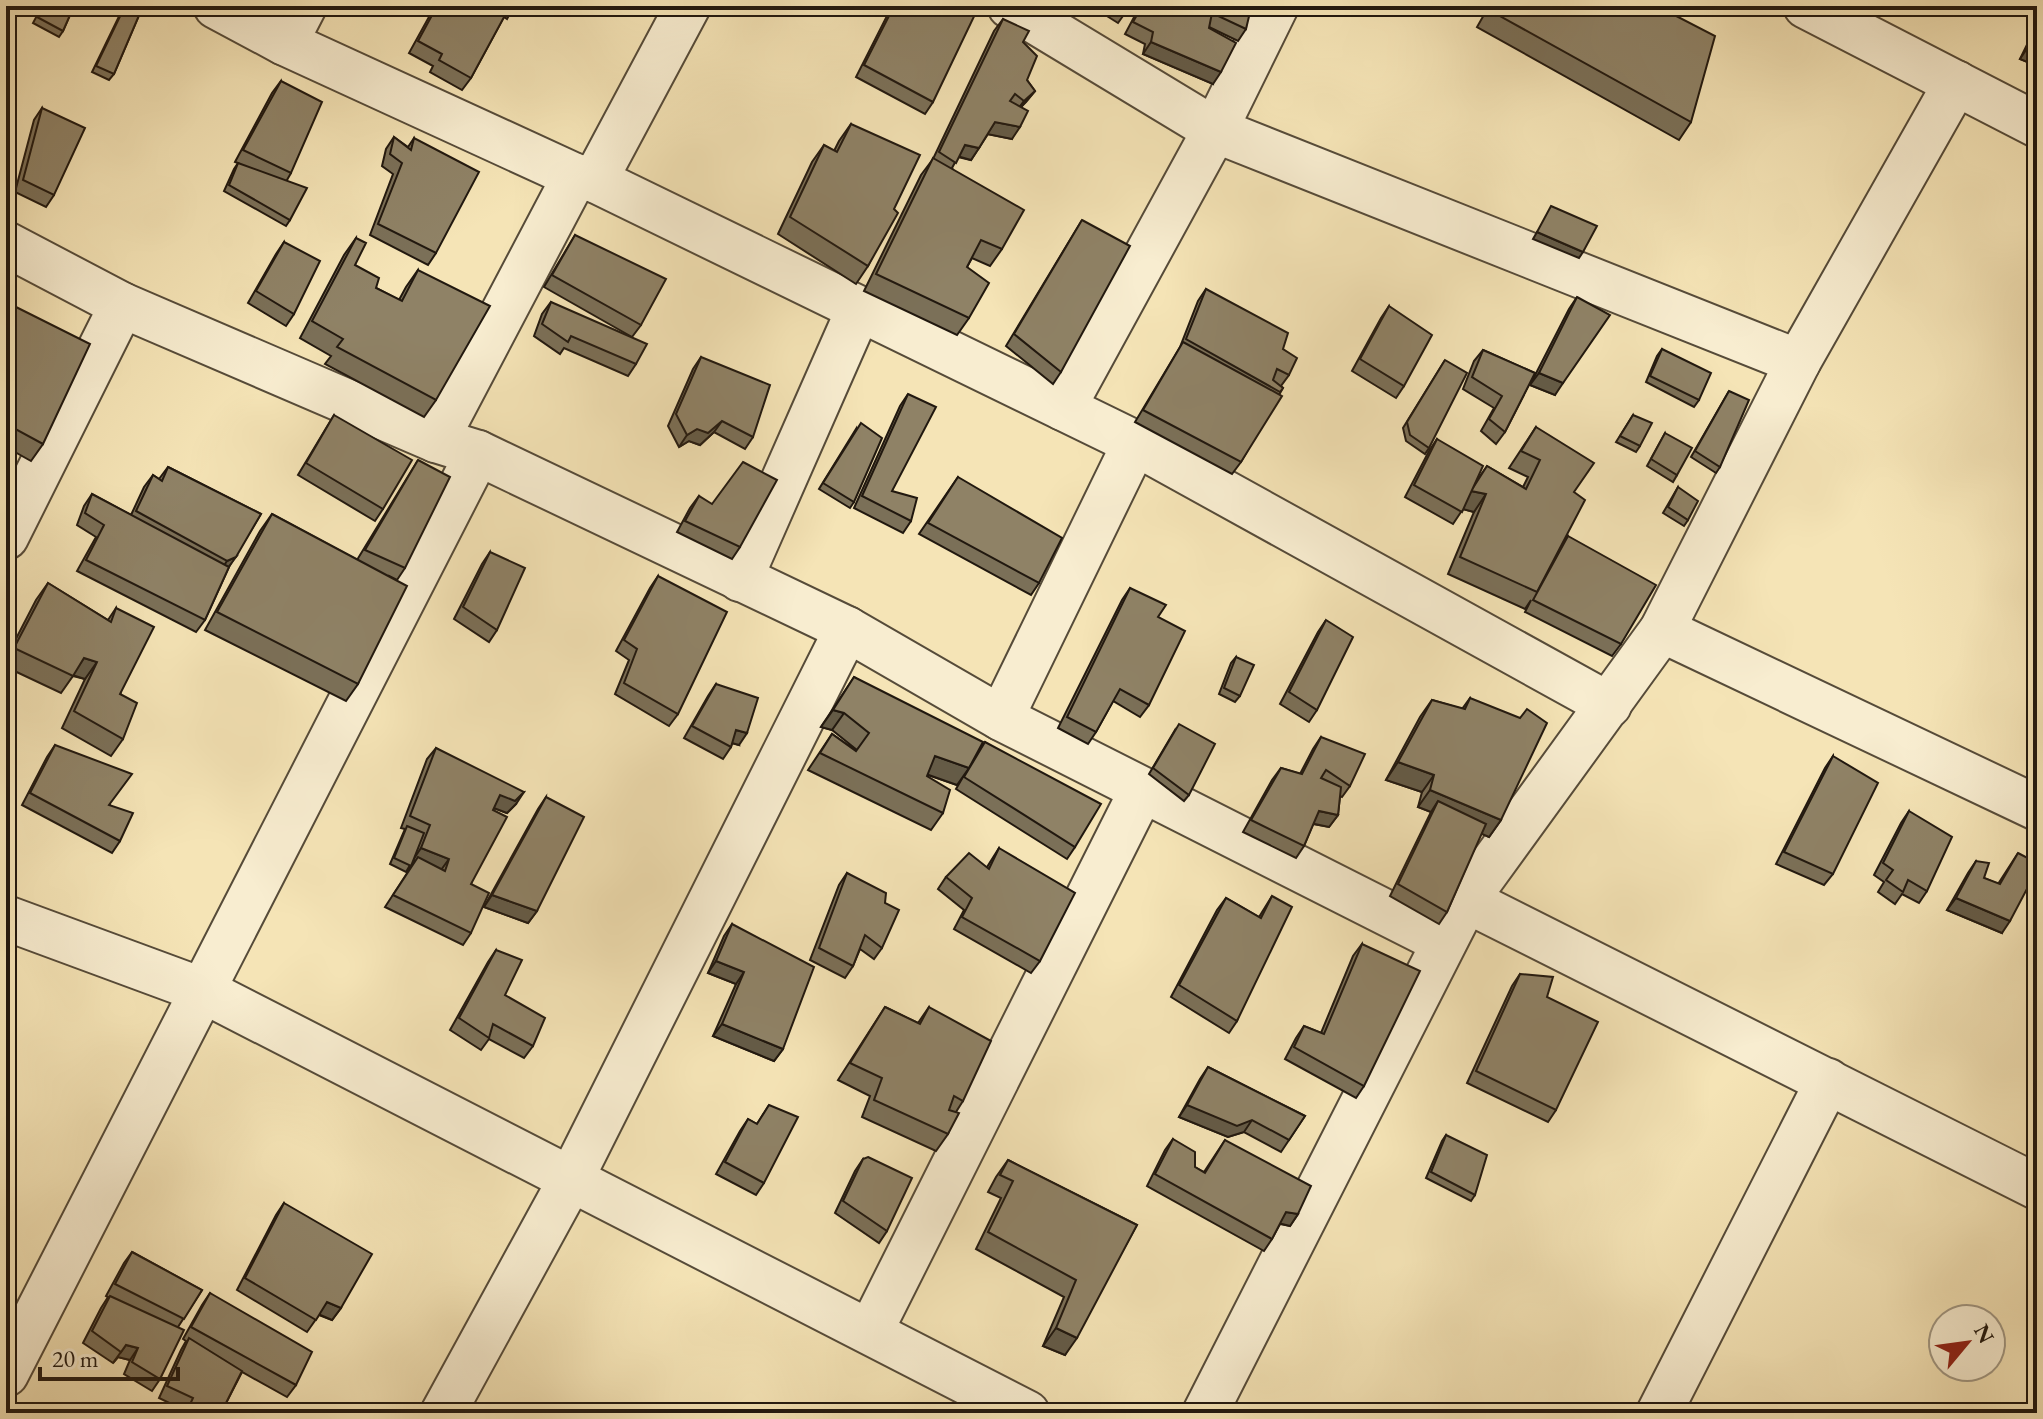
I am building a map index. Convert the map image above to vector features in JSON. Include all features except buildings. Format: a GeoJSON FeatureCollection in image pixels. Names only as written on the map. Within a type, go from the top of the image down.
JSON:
{"type":"FeatureCollection","features":[{"type":"Feature","properties":{"kind":"street"},"geometry":{"type":"LineString","coordinates":[[216,6],[294,24],[585,178],[1135,443],[1609,705]]}},
{"type":"Feature","properties":{"kind":"street"},"geometry":{"type":"LineString","coordinates":[[436,440],[585,178],[688,6]]}},
{"type":"Feature","properties":{"kind":"street"},"geometry":{"type":"LineString","coordinates":[[1010,6],[1215,130],[1798,362]]}},
{"type":"Feature","properties":{"kind":"street"},"geometry":{"type":"LineString","coordinates":[[1063,408],[1215,130],[1276,6]]}},
{"type":"Feature","properties":{"kind":"street"},"geometry":{"type":"LineString","coordinates":[[1806,6],[2037,125]]}},
{"type":"Feature","properties":{"kind":"street"},"geometry":{"type":"LineString","coordinates":[[1205,1413],[1466,900],[1662,630],[1798,362],[1956,83]]}},
{"type":"Feature","properties":{"kind":"street"},"geometry":{"type":"LineString","coordinates":[[6,244],[122,305],[436,440],[478,453],[847,629],[1001,718],[1444,942]]}},
{"type":"Feature","properties":{"kind":"street"},"geometry":{"type":"LineString","coordinates":[[6,537],[122,305]]}},
{"type":"Feature","properties":{"kind":"street"},"geometry":{"type":"LineString","coordinates":[[740,579],[859,309]]}},
{"type":"Feature","properties":{"kind":"street"},"geometry":{"type":"LineString","coordinates":[[1001,718],[1135,443]]}},
{"type":"Feature","properties":{"kind":"street"},"geometry":{"type":"LineString","coordinates":[[6,1374],[478,453]]}},
{"type":"Feature","properties":{"kind":"street"},"geometry":{"type":"LineString","coordinates":[[443,1413],[570,1181],[847,629]]}},
{"type":"Feature","properties":{"kind":"street"},"geometry":{"type":"LineString","coordinates":[[1662,630],[2037,808]]}},
{"type":"Feature","properties":{"kind":"street"},"geometry":{"type":"LineString","coordinates":[[871,1330],[1142,790]]}},
{"type":"Feature","properties":{"kind":"street"},"geometry":{"type":"LineString","coordinates":[[1466,900],[2037,1187]]}},
{"type":"Feature","properties":{"kind":"street"},"geometry":{"type":"LineString","coordinates":[[6,918],[204,991],[570,1181],[871,1330],[1027,1413]]}},
{"type":"Feature","properties":{"kind":"street"},"geometry":{"type":"LineString","coordinates":[[1659,1413],[1828,1081]]}}]}
